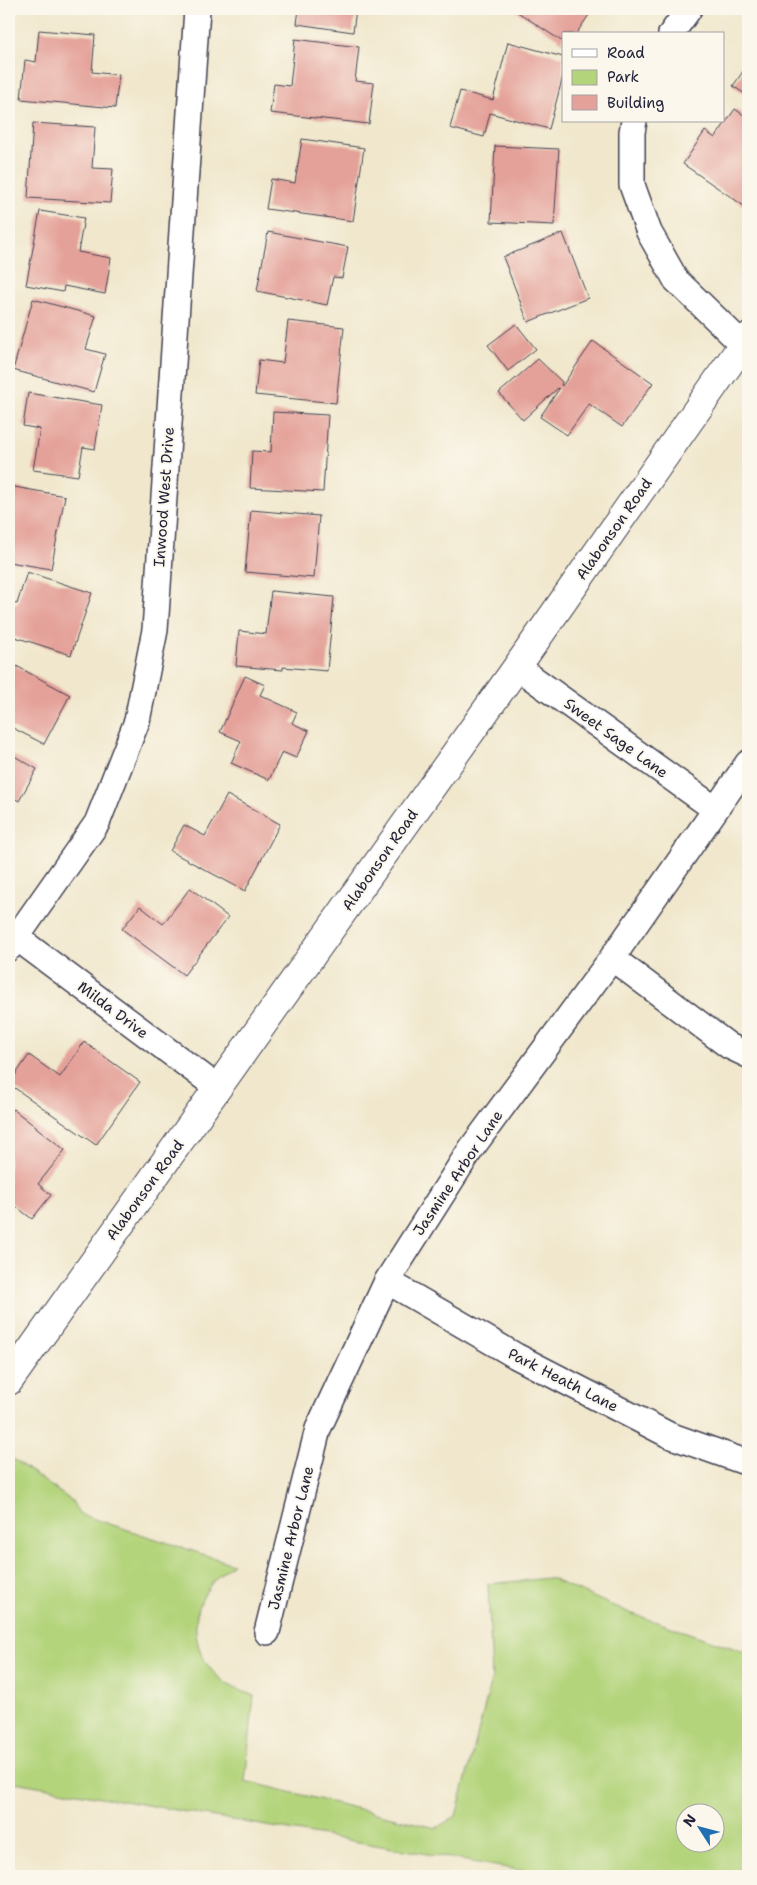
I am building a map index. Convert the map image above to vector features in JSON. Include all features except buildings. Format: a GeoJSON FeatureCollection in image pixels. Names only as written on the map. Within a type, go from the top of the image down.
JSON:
{"type":"FeatureCollection","features":[{"type":"Feature","properties":{"kind":"street","name":"Inwood West Drive"},"geometry":{"type":"LineString","coordinates":[[11,939],[96,823],[137,721],[150,657],[156,620],[197,9]]}},
{"type":"Feature","properties":{"kind":"street"},"geometry":{"type":"LineString","coordinates":[[672,32],[689,9]]}},
{"type":"Feature","properties":{"kind":"street"},"geometry":{"type":"LineString","coordinates":[[634,122],[632,132],[632,185],[649,232],[676,280],[745,341]]}},
{"type":"Feature","properties":{"kind":"street","name":"Alabonson Road"},"geometry":{"type":"LineString","coordinates":[[9,1381],[518,668],[745,341]]}},
{"type":"Feature","properties":{"kind":"street","name":"Sweet Sage Lane"},"geometry":{"type":"LineString","coordinates":[[518,668],[715,809]]}},
{"type":"Feature","properties":{"kind":"street","name":"Jasmine Arbor Lane"},"geometry":{"type":"LineString","coordinates":[[267,1632],[318,1430],[387,1281],[471,1149],[612,958],[748,763]]}},
{"type":"Feature","properties":{"kind":"street","name":"Milda Drive"},"geometry":{"type":"LineString","coordinates":[[11,939],[218,1088]]}},
{"type":"Feature","properties":{"kind":"street"},"geometry":{"type":"LineString","coordinates":[[612,958],[729,1046],[748,1055]]}},
{"type":"Feature","properties":{"kind":"street","name":"Park Heath Lane"},"geometry":{"type":"LineString","coordinates":[[387,1281],[516,1356],[669,1435],[748,1463]]}},
{"type":"Feature","properties":{"kind":"green space"},"geometry":{"type":"Polygon","coordinates":[[[9,1456],[72,1501],[79,1514],[233,1564],[215,1579],[204,1595],[198,1609],[196,1623],[200,1651],[207,1664],[229,1685],[254,1696],[245,1781],[436,1828],[456,1816],[492,1679],[488,1584],[549,1578],[630,1613],[748,1653],[748,1876],[553,1876],[9,1781],[9,1456]]]}},
{"type":"Feature","properties":{"kind":"railway"},"geometry":{"type":"LineString","coordinates":[[9,1874],[22,1876]]}}]}
